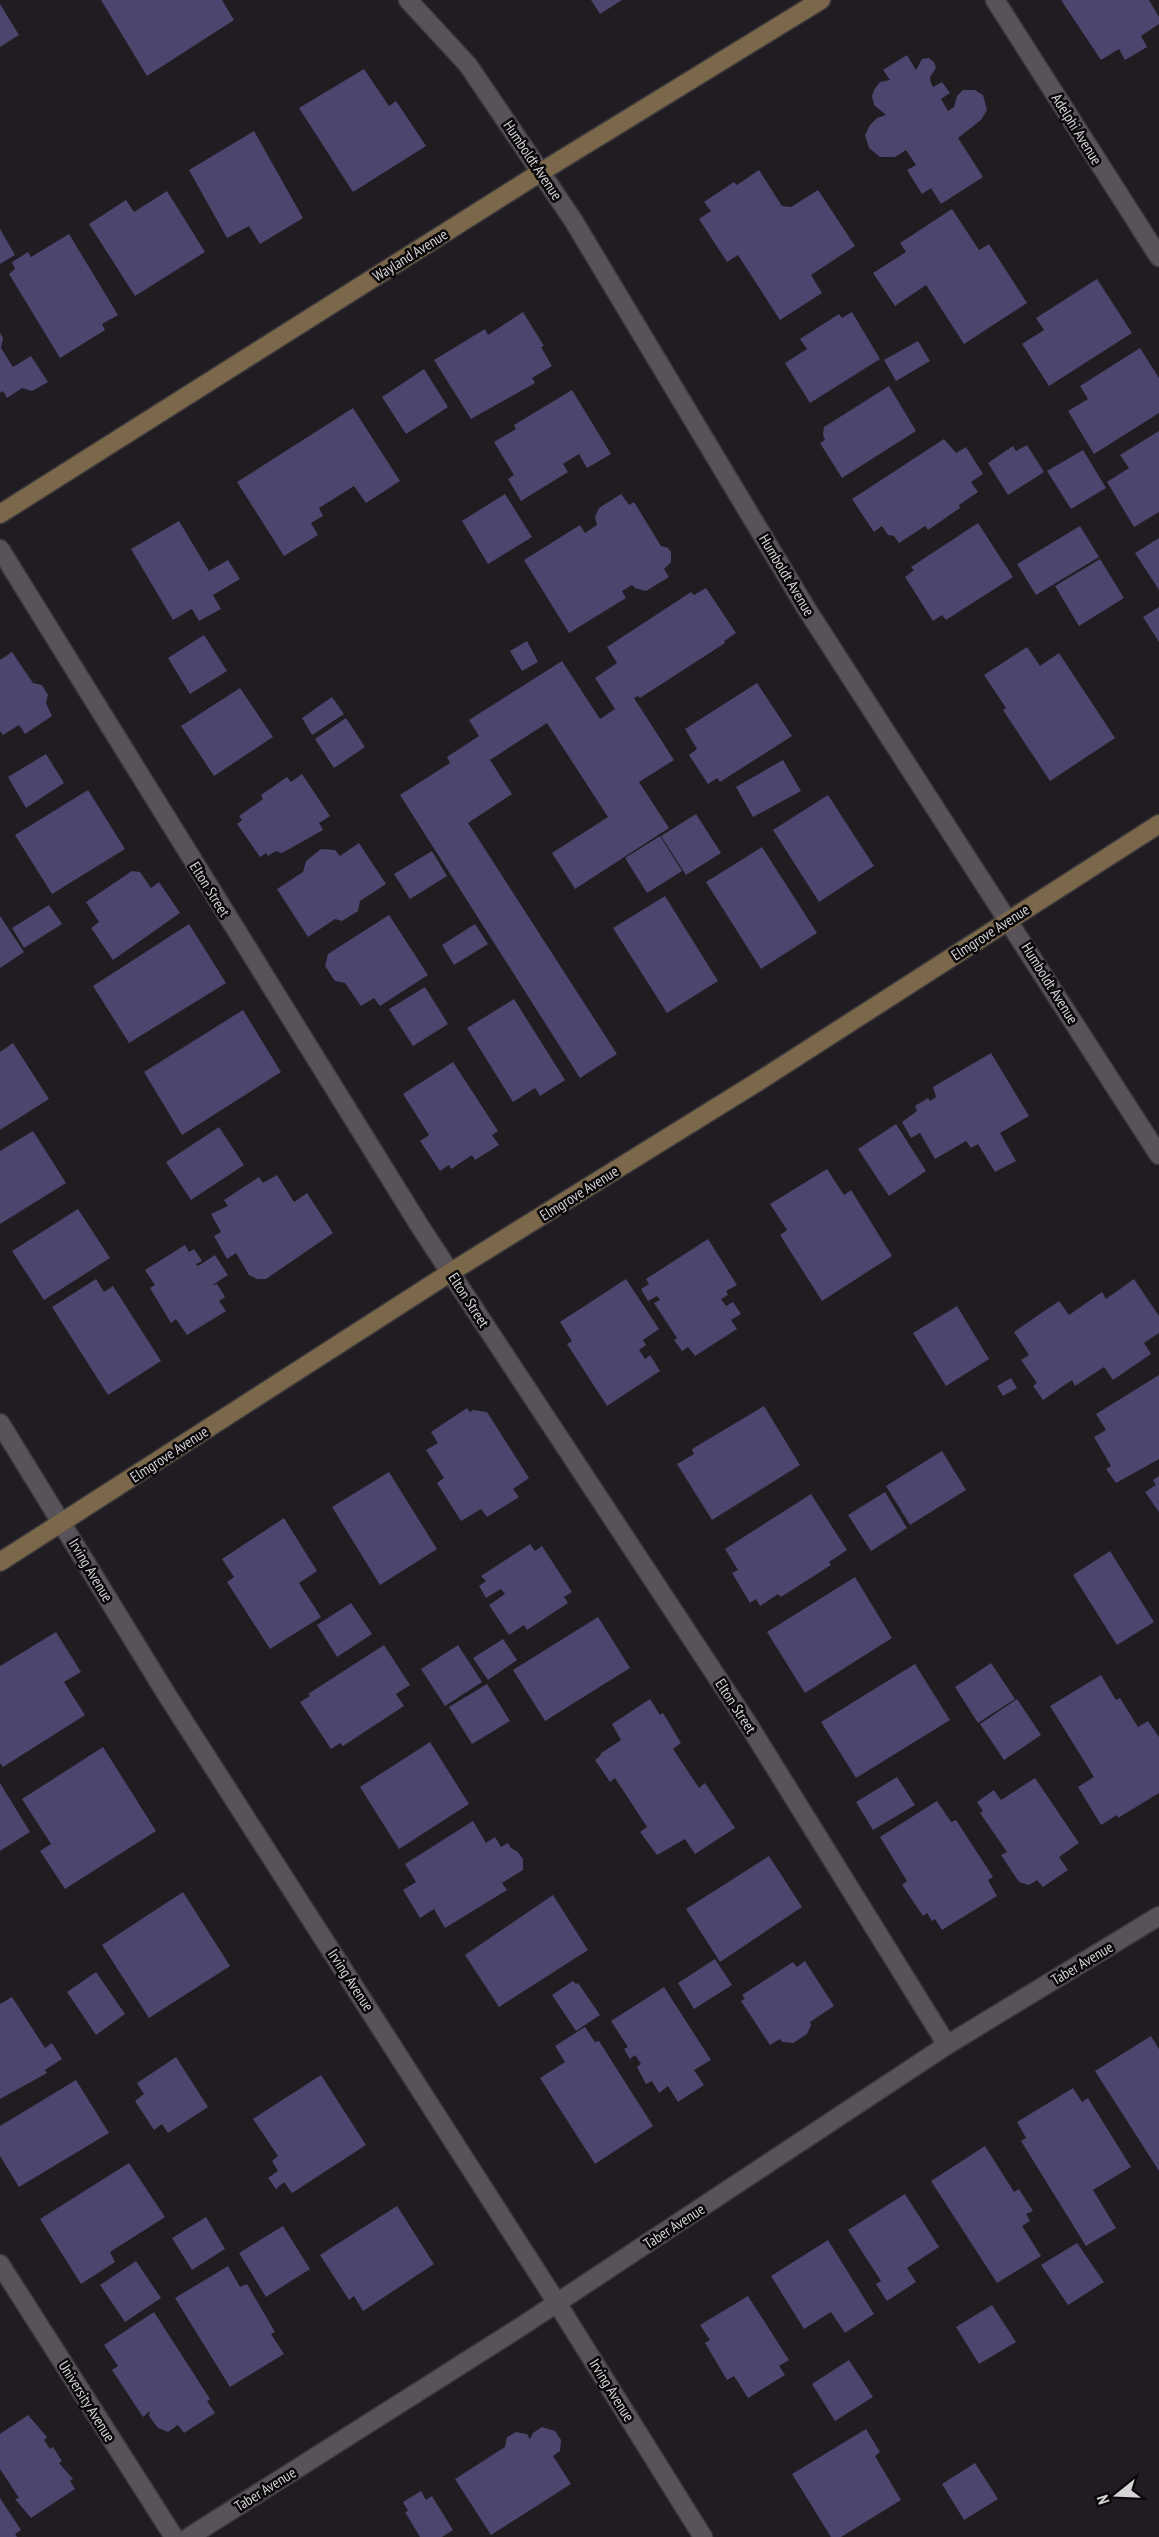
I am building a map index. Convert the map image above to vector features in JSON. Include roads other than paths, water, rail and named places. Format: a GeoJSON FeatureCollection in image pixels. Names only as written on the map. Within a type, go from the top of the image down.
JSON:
{"type":"FeatureCollection","features":[{"type":"Feature","properties":{"kind":"street","name":"Humboldt Avenue"},"geometry":{"type":"LineString","coordinates":[[408,0],[468,65],[573,220],[806,608],[1159,1155]]}},
{"type":"Feature","properties":{"kind":"street","name":"Wayland Avenue"},"geometry":{"type":"LineString","coordinates":[[0,514],[541,172],[821,0]]}},
{"type":"Feature","properties":{"kind":"street","name":"Adelphi Avenue"},"geometry":{"type":"LineString","coordinates":[[995,0],[1159,257]]}},
{"type":"Feature","properties":{"kind":"street","name":"Elton Street"},"geometry":{"type":"LineString","coordinates":[[0,549],[414,1218],[748,1724],[947,2045]]}},
{"type":"Feature","properties":{"kind":"street","name":"Elmgrove Avenue"},"geometry":{"type":"LineString","coordinates":[[0,1562],[451,1272],[749,1087],[1159,824]]}},
{"type":"Feature","properties":{"kind":"street","name":"Irving Avenue"},"geometry":{"type":"LineString","coordinates":[[0,1423],[167,1695],[557,2302],[703,2537]]}},
{"type":"Feature","properties":{"kind":"street","name":"Taber Avenue"},"geometry":{"type":"LineString","coordinates":[[189,2537],[557,2302],[947,2045],[1159,1916]]}},
{"type":"Feature","properties":{"kind":"street","name":"University Avenue"},"geometry":{"type":"LineString","coordinates":[[0,2264],[174,2537]]}}]}
